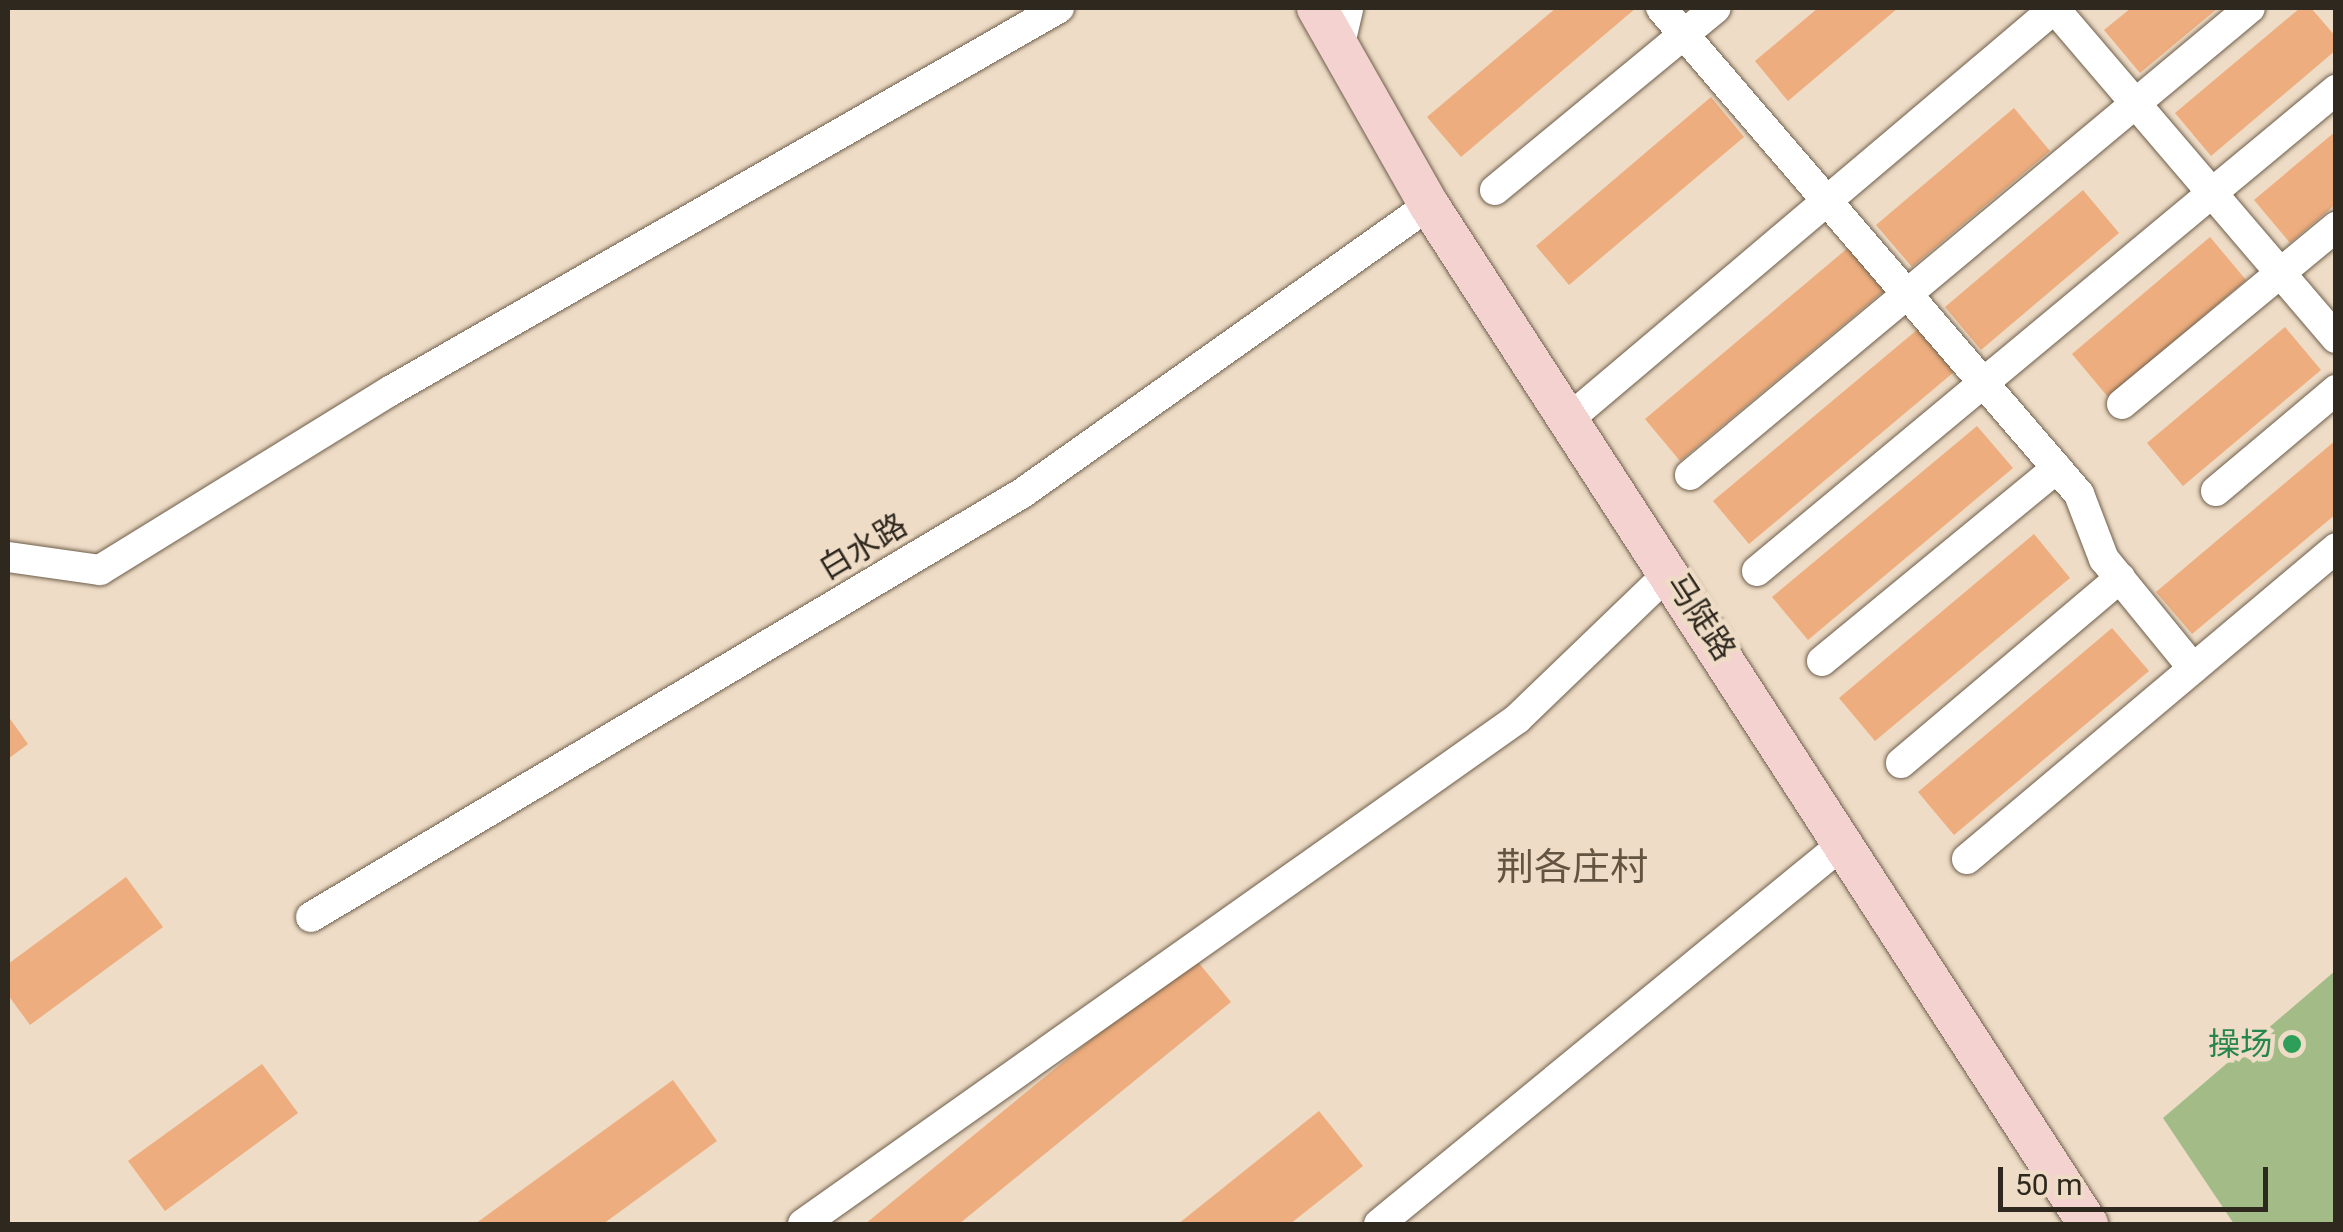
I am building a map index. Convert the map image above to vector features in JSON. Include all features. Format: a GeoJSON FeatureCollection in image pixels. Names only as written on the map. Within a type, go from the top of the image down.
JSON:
{"type":"FeatureCollection","features":[{"type":"Feature","properties":{"kind":"street"},"geometry":{"type":"LineString","coordinates":[[8,557],[100,570],[390,391],[1059,8]]}},
{"type":"Feature","properties":{"kind":"street","name":"马陡路"},"geometry":{"type":"LineString","coordinates":[[1317,8],[1344,26],[1429,204],[1671,571],[2088,1224]]}},
{"type":"Feature","properties":{"kind":"street"},"geometry":{"type":"LineString","coordinates":[[1660,8],[2079,494],[2104,559],[2193,668]]}},
{"type":"Feature","properties":{"kind":"street"},"geometry":{"type":"LineString","coordinates":[[1496,190],[1716,8]]}},
{"type":"Feature","properties":{"kind":"street"},"geometry":{"type":"LineString","coordinates":[[1570,418],[2055,8],[2336,338]]}},
{"type":"Feature","properties":{"kind":"street"},"geometry":{"type":"LineString","coordinates":[[1690,475],[2250,8]]}},
{"type":"Feature","properties":{"kind":"street"},"geometry":{"type":"LineString","coordinates":[[1757,572],[2336,90]]}},
{"type":"Feature","properties":{"kind":"street","name":"白水路"},"geometry":{"type":"LineString","coordinates":[[311,917],[1021,494],[1429,204]]}},
{"type":"Feature","properties":{"kind":"street"},"geometry":{"type":"LineString","coordinates":[[2122,404],[2336,227]]}},
{"type":"Feature","properties":{"kind":"street"},"geometry":{"type":"LineString","coordinates":[[2216,491],[2336,390]]}},
{"type":"Feature","properties":{"kind":"street"},"geometry":{"type":"LineString","coordinates":[[1822,662],[2057,468]]}},
{"type":"Feature","properties":{"kind":"street"},"geometry":{"type":"LineString","coordinates":[[1966,858],[2336,548]]}},
{"type":"Feature","properties":{"kind":"street"},"geometry":{"type":"LineString","coordinates":[[802,1224],[1517,719],[1671,571]]}},
{"type":"Feature","properties":{"kind":"street"},"geometry":{"type":"LineString","coordinates":[[1901,763],[2120,578]]}},
{"type":"Feature","properties":{"kind":"street"},"geometry":{"type":"LineString","coordinates":[[1379,1224],[1845,842]]}},
{"type":"Feature","properties":{"kind":"green space","name":"操场"},"geometry":{"type":"Polygon","coordinates":[[[2335,971],[2335,1224],[2234,1224],[2163,1118],[2335,971]]]}},
{"type":"Feature","properties":{"kind":"building"},"geometry":{"type":"Polygon","coordinates":[[[1556,8],[1636,8],[1461,157],[1427,117],[1556,8]]]}},
{"type":"Feature","properties":{"kind":"building"},"geometry":{"type":"Polygon","coordinates":[[[1818,8],[1898,8],[1788,101],[1755,61],[1818,8]]]}},
{"type":"Feature","properties":{"kind":"building"},"geometry":{"type":"Polygon","coordinates":[[[2131,8],[2218,8],[2140,73],[2104,30],[2131,8]]]}},
{"type":"Feature","properties":{"kind":"building"},"geometry":{"type":"Polygon","coordinates":[[[2300,8],[2311,8],[2336,37],[2336,50],[2211,156],[2175,113],[2300,8]]]}},
{"type":"Feature","properties":{"kind":"building"},"geometry":{"type":"Polygon","coordinates":[[[1711,97],[1744,137],[1569,285],[1536,246],[1711,97]]]}},
{"type":"Feature","properties":{"kind":"building"},"geometry":{"type":"Polygon","coordinates":[[[2014,108],[2050,151],[1912,267],[1876,225],[2014,108]]]}},
{"type":"Feature","properties":{"kind":"building"},"geometry":{"type":"Polygon","coordinates":[[[2336,131],[2336,204],[2290,243],[2254,200],[2336,131]]]}},
{"type":"Feature","properties":{"kind":"building"},"geometry":{"type":"Polygon","coordinates":[[[2083,190],[2119,233],[1981,350],[1945,307],[2083,190]]]}},
{"type":"Feature","properties":{"kind":"building"},"geometry":{"type":"Polygon","coordinates":[[[2210,237],[2246,280],[2108,397],[2072,354],[2210,237]]]}},
{"type":"Feature","properties":{"kind":"building"},"geometry":{"type":"Polygon","coordinates":[[[1849,247],[1885,290],[1680,461],[1645,419],[1849,247]]]}},
{"type":"Feature","properties":{"kind":"building"},"geometry":{"type":"Polygon","coordinates":[[[2285,327],[2321,370],[2183,486],[2147,443],[2285,327]]]}},
{"type":"Feature","properties":{"kind":"building"},"geometry":{"type":"Polygon","coordinates":[[[1918,329],[1954,372],[1749,544],[1713,501],[1918,329]]]}},
{"type":"Feature","properties":{"kind":"building"},"geometry":{"type":"Polygon","coordinates":[[[1977,426],[2013,468],[1808,640],[1772,597],[1977,426]]]}},
{"type":"Feature","properties":{"kind":"building"},"geometry":{"type":"Polygon","coordinates":[[[2336,440],[2336,514],[2192,634],[2156,592],[2336,440]]]}},
{"type":"Feature","properties":{"kind":"building"},"geometry":{"type":"Polygon","coordinates":[[[2034,534],[2070,578],[1875,741],[1839,698],[2034,534]]]}},
{"type":"Feature","properties":{"kind":"building"},"geometry":{"type":"Polygon","coordinates":[[[2112,628],[2149,671],[1954,835],[1918,792],[2112,628]]]}},
{"type":"Feature","properties":{"kind":"building"},"geometry":{"type":"Polygon","coordinates":[[[8,716],[28,744],[8,759],[8,716]]]}},
{"type":"Feature","properties":{"kind":"building"},"geometry":{"type":"Polygon","coordinates":[[[126,877],[163,927],[30,1025],[8,995],[8,964],[126,877]]]}},
{"type":"Feature","properties":{"kind":"building"},"geometry":{"type":"Polygon","coordinates":[[[1193,956],[1231,1002],[959,1224],[865,1224],[1193,956]]]}},
{"type":"Feature","properties":{"kind":"building"},"geometry":{"type":"Polygon","coordinates":[[[262,1064],[298,1113],[165,1211],[128,1161],[262,1064]]]}},
{"type":"Feature","properties":{"kind":"building"},"geometry":{"type":"Polygon","coordinates":[[[673,1080],[717,1141],[603,1224],[475,1224],[673,1080]]]}},
{"type":"Feature","properties":{"kind":"building"},"geometry":{"type":"Polygon","coordinates":[[[1319,1111],[1363,1166],[1290,1224],[1178,1224],[1319,1111]]]}},
{"type":"Feature","properties":{"kind":"place","name":"操场"},"geometry":{"type":"Point","coordinates":[2292,1044]}},
{"type":"Feature","properties":{"kind":"district","name":"荆各庄村"},"geometry":{"type":"Point","coordinates":[1572,868]}}]}
